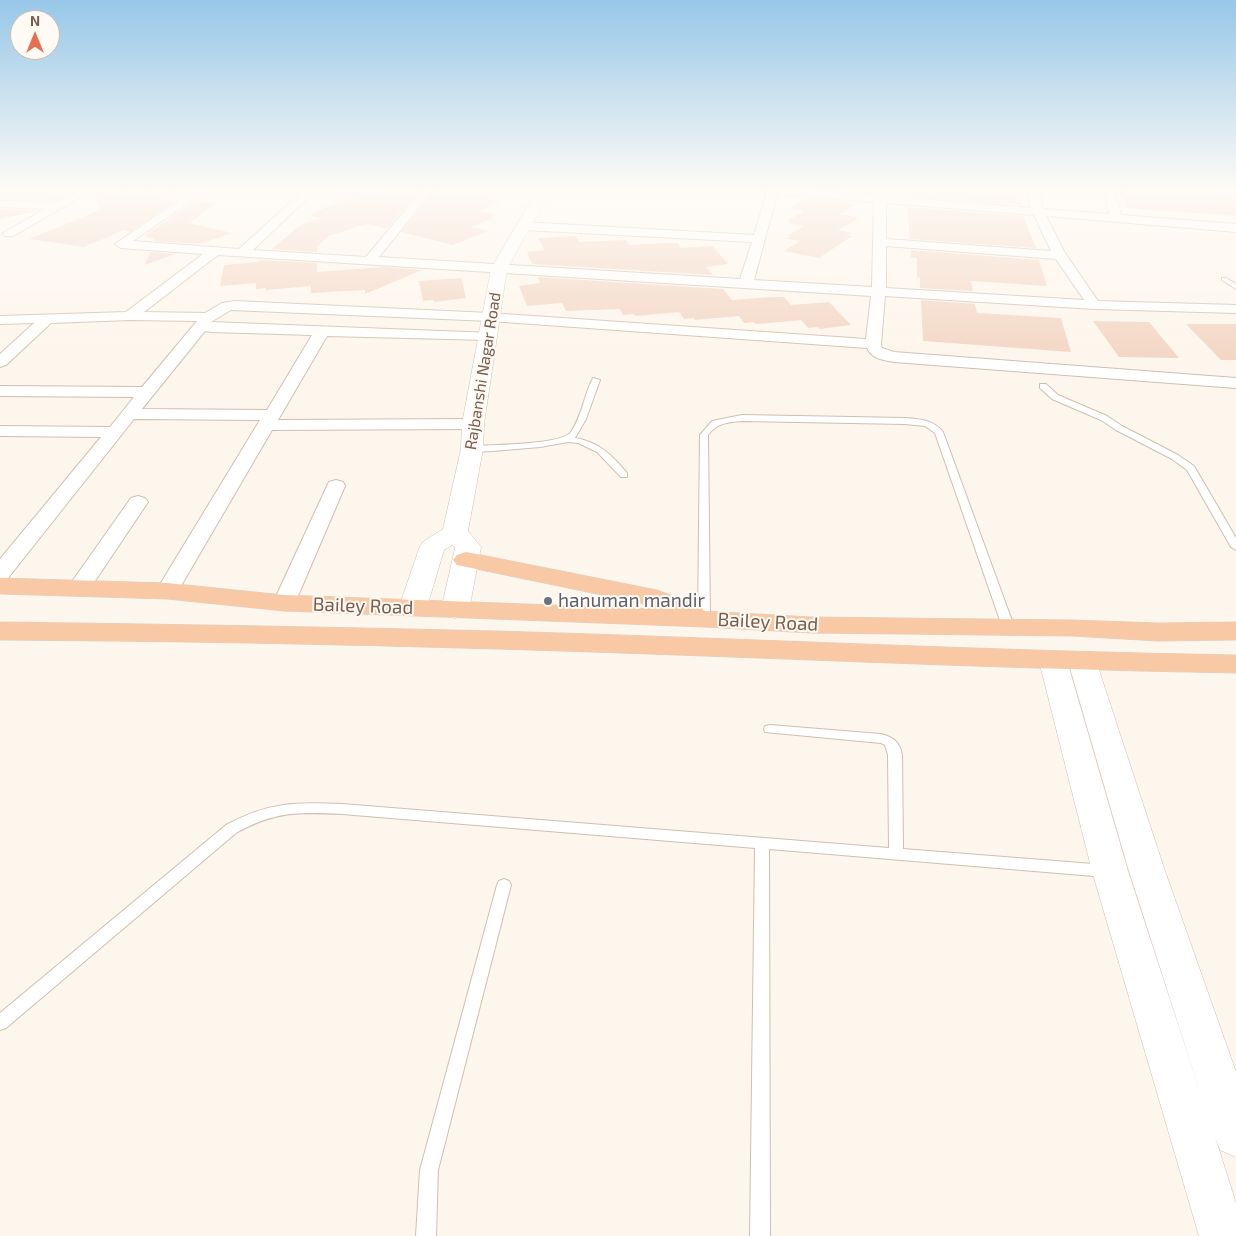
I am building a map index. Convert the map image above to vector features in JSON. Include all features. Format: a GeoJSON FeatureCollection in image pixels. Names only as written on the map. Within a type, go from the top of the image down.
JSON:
{"type":"FeatureCollection","features":[{"type":"Feature","properties":{"kind":"highway"},"geometry":{"type":"LineString","coordinates":[[466,560],[657,598],[674,603],[704,619]]}},
{"type":"Feature","properties":{"kind":"highway","name":"Bailey Road"},"geometry":{"type":"LineString","coordinates":[[0,586],[167,591],[275,602],[811,625],[1158,632],[1236,631]]}},
{"type":"Feature","properties":{"kind":"highway"},"geometry":{"type":"LineString","coordinates":[[0,605],[27,599],[275,602]]}},
{"type":"Feature","properties":{"kind":"highway"},"geometry":{"type":"LineString","coordinates":[[0,615],[214,633]]}},
{"type":"Feature","properties":{"kind":"highway","name":"Bailey Road"},"geometry":{"type":"LineString","coordinates":[[0,631],[214,633],[499,640],[1067,661],[1236,664]]}},
{"type":"Feature","properties":{"kind":"street"},"geometry":{"type":"LineString","coordinates":[[170,248],[499,269],[879,290],[1094,305],[1236,309]]}},
{"type":"Feature","properties":{"kind":"street"},"geometry":{"type":"LineString","coordinates":[[242,252],[247,248]]}},
{"type":"Feature","properties":{"kind":"street"},"geometry":{"type":"LineString","coordinates":[[369,261],[380,248]]}},
{"type":"Feature","properties":{"kind":"street","name":"Rajbanshi Nagar Road"},"geometry":{"type":"LineString","coordinates":[[455,532],[472,449],[473,424],[499,269],[511,248]]}},
{"type":"Feature","properties":{"kind":"street"},"geometry":{"type":"LineString","coordinates":[[746,283],[756,248]]}},
{"type":"Feature","properties":{"kind":"street"},"geometry":{"type":"LineString","coordinates":[[880,248],[879,290],[873,344],[875,350],[882,355],[1236,382]]}},
{"type":"Feature","properties":{"kind":"street"},"geometry":{"type":"LineString","coordinates":[[967,248],[1060,255]]}},
{"type":"Feature","properties":{"kind":"street"},"geometry":{"type":"LineString","coordinates":[[972,248],[974,264]]}},
{"type":"Feature","properties":{"kind":"street"},"geometry":{"type":"LineString","coordinates":[[1056,248],[1094,305]]}},
{"type":"Feature","properties":{"kind":"street"},"geometry":{"type":"LineString","coordinates":[[130,316],[215,251]]}},
{"type":"Feature","properties":{"kind":"street"},"geometry":{"type":"LineString","coordinates":[[0,573],[205,321],[228,306],[246,304],[490,317],[873,344]]}},
{"type":"Feature","properties":{"kind":"street"},"geometry":{"type":"LineString","coordinates":[[0,320],[130,316],[205,321],[211,328],[321,333],[487,336]]}},
{"type":"Feature","properties":{"kind":"street"},"geometry":{"type":"LineString","coordinates":[[0,362],[49,317]]}},
{"type":"Feature","properties":{"kind":"street"},"geometry":{"type":"LineString","coordinates":[[167,591],[321,333]]}},
{"type":"Feature","properties":{"kind":"street"},"geometry":{"type":"LineString","coordinates":[[0,391],[147,392]]}},
{"type":"Feature","properties":{"kind":"street"},"geometry":{"type":"LineString","coordinates":[[129,414],[269,420],[473,424]]}},
{"type":"Feature","properties":{"kind":"street"},"geometry":{"type":"LineString","coordinates":[[0,431],[114,432]]}},
{"type":"Feature","properties":{"kind":"street"},"geometry":{"type":"LineString","coordinates":[[275,602],[336,486]]}},
{"type":"Feature","properties":{"kind":"street"},"geometry":{"type":"LineString","coordinates":[[79,588],[138,502]]}},
{"type":"Feature","properties":{"kind":"street"},"geometry":{"type":"LineString","coordinates":[[412,607],[433,546],[455,532],[468,547],[455,610]]}},
{"type":"Feature","properties":{"kind":"street"},"geometry":{"type":"LineString","coordinates":[[1067,661],[1110,871],[1223,1236]]}},
{"type":"Feature","properties":{"kind":"street"},"geometry":{"type":"LineString","coordinates":[[1067,661],[1146,868],[1236,1135]]}},
{"type":"Feature","properties":{"kind":"lane"},"geometry":{"type":"LineString","coordinates":[[1224,279],[1236,288]]}},
{"type":"Feature","properties":{"kind":"lane"},"geometry":{"type":"LineString","coordinates":[[568,439],[575,432],[596,380]]}},
{"type":"Feature","properties":{"kind":"lane"},"geometry":{"type":"LineString","coordinates":[[1043,386],[1055,397],[1104,418],[1118,428],[1175,457],[1191,468],[1236,547]]}},
{"type":"Feature","properties":{"kind":"lane"},"geometry":{"type":"LineString","coordinates":[[704,619],[704,435],[709,426],[716,421],[742,418],[904,421],[928,424],[935,427],[939,432],[1010,629]]}},
{"type":"Feature","properties":{"kind":"lane"},"geometry":{"type":"LineString","coordinates":[[472,449],[550,443],[568,439],[598,446],[624,476]]}},
{"type":"Feature","properties":{"kind":"lane"},"geometry":{"type":"LineString","coordinates":[[770,729],[876,738],[890,741],[893,744],[895,756],[896,854]]}},
{"type":"Feature","properties":{"kind":"lane"},"geometry":{"type":"LineString","coordinates":[[0,1023],[231,829],[252,816],[272,810],[301,807],[342,809],[1110,871]]}},
{"type":"Feature","properties":{"kind":"lane"},"geometry":{"type":"LineString","coordinates":[[760,1236],[762,843]]}},
{"type":"Feature","properties":{"kind":"lane"},"geometry":{"type":"LineString","coordinates":[[426,1236],[429,1170],[504,885]]}},
{"type":"Feature","properties":{"kind":"building"},"geometry":{"type":"Polygon","coordinates":[[[317,248],[317,252],[272,249],[317,248]]]}},
{"type":"Feature","properties":{"kind":"building"},"geometry":{"type":"Polygon","coordinates":[[[543,248],[714,248],[728,264],[706,267],[713,275],[532,264],[527,252],[544,250],[543,248]]]}},
{"type":"Feature","properties":{"kind":"building"},"geometry":{"type":"Polygon","coordinates":[[[789,248],[834,248],[819,258],[784,251],[789,248]]]}},
{"type":"Feature","properties":{"kind":"building"},"geometry":{"type":"Polygon","coordinates":[[[911,250],[1039,260],[1047,286],[971,281],[973,291],[920,288],[920,278],[917,277],[917,258],[911,258],[911,250]]]}},
{"type":"Feature","properties":{"kind":"building"},"geometry":{"type":"Polygon","coordinates":[[[150,252],[176,254],[145,265],[150,252]]]}},
{"type":"Feature","properties":{"kind":"building"},"geometry":{"type":"Polygon","coordinates":[[[261,260],[317,263],[317,272],[385,267],[422,270],[365,294],[365,290],[311,293],[311,286],[266,290],[266,288],[256,289],[256,283],[220,286],[224,265],[261,260]]]}},
{"type":"Feature","properties":{"kind":"building"},"geometry":{"type":"Polygon","coordinates":[[[538,277],[723,289],[732,300],[784,297],[791,305],[829,302],[851,325],[820,329],[818,327],[808,328],[801,320],[756,324],[754,322],[744,323],[739,316],[695,320],[694,318],[684,319],[679,312],[635,316],[634,314],[623,315],[620,309],[566,311],[562,303],[527,306],[519,286],[540,283],[538,277]]]}},
{"type":"Feature","properties":{"kind":"building"},"geometry":{"type":"Polygon","coordinates":[[[461,278],[466,298],[434,302],[433,300],[423,301],[419,281],[461,278]]]}},
{"type":"Feature","properties":{"kind":"building"},"geometry":{"type":"Polygon","coordinates":[[[921,300],[975,304],[977,313],[1061,318],[1071,352],[923,341],[921,300]]]}},
{"type":"Feature","properties":{"kind":"building"},"geometry":{"type":"Polygon","coordinates":[[[1093,321],[1149,322],[1179,358],[1119,357],[1093,321]]]}},
{"type":"Feature","properties":{"kind":"building"},"geometry":{"type":"Polygon","coordinates":[[[1186,324],[1236,324],[1236,360],[1221,360],[1186,324]]]}},
{"type":"Feature","properties":{"kind":"place","name":"hanuman mandir"},"geometry":{"type":"Point","coordinates":[548,601]}}]}
